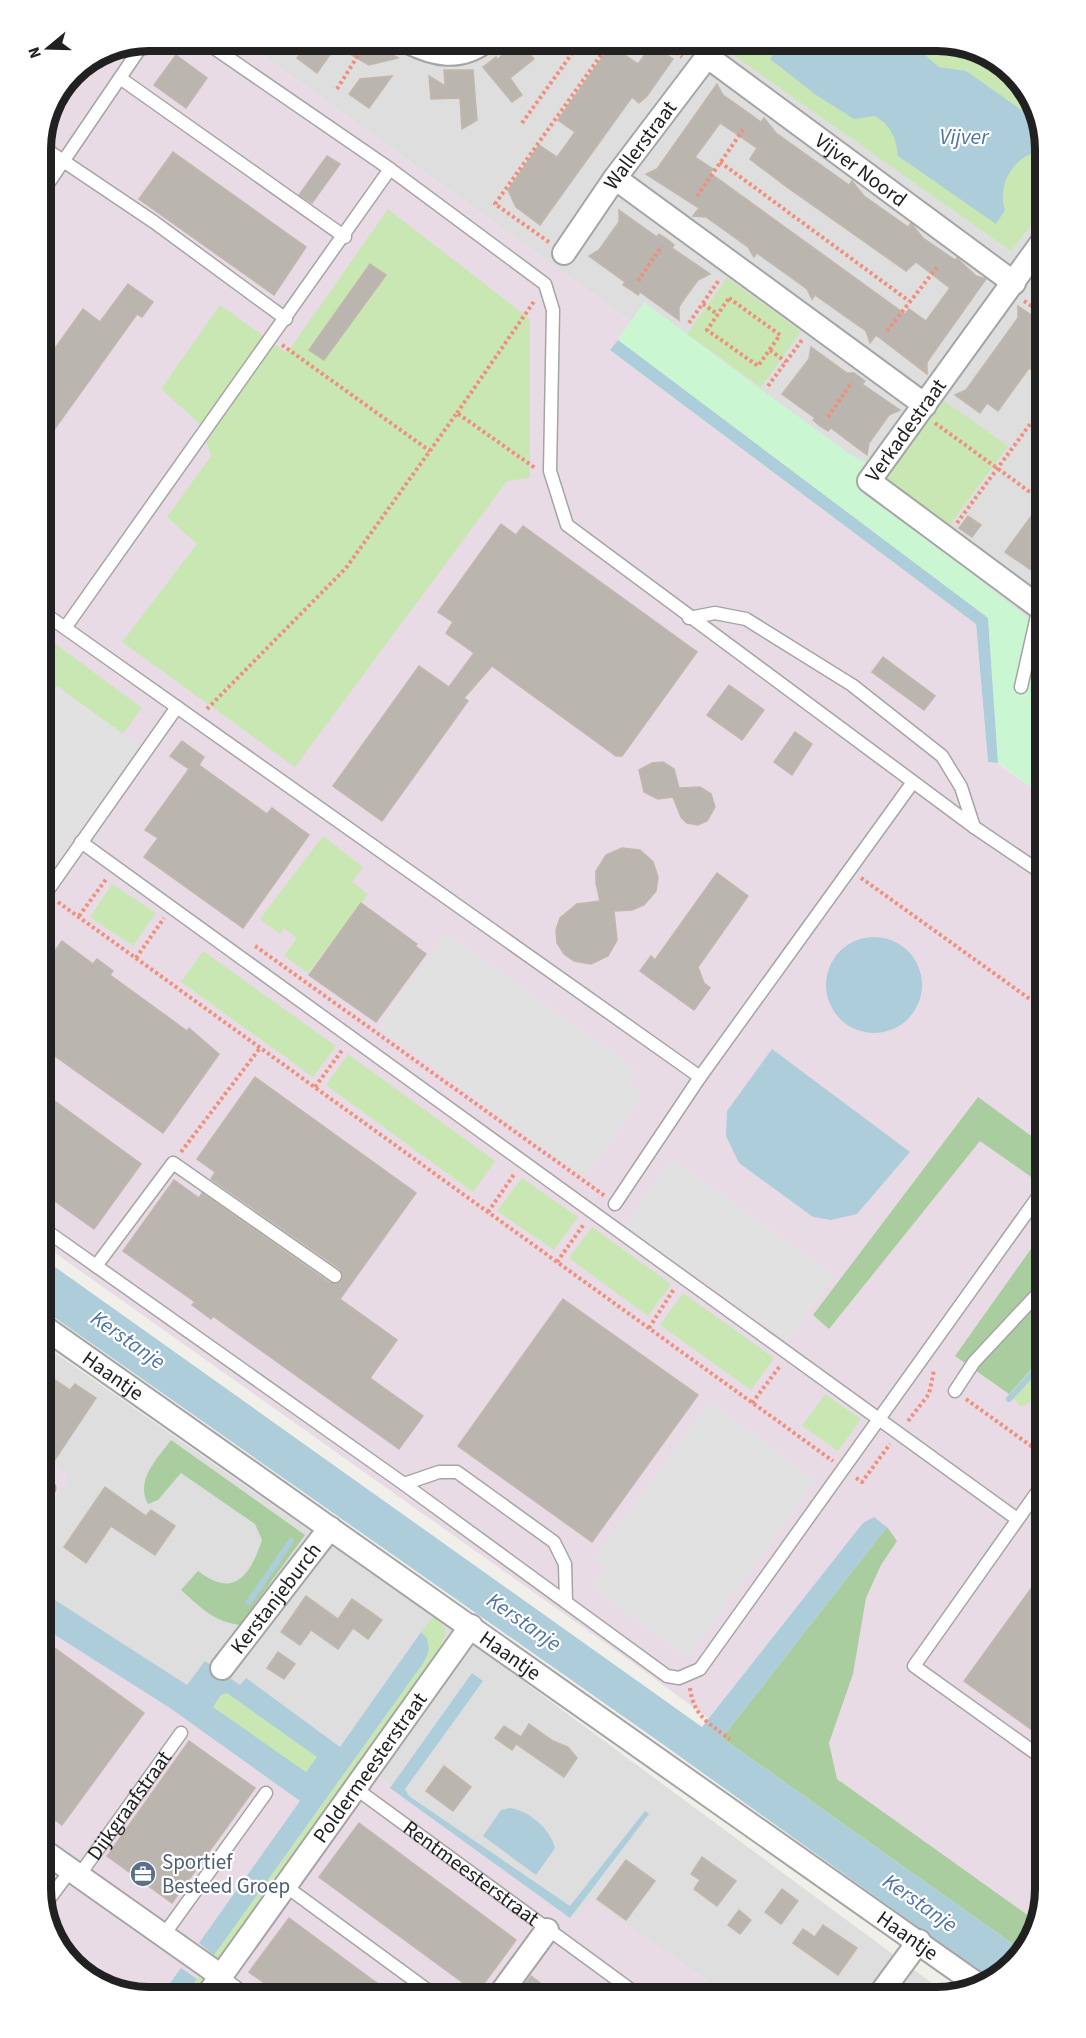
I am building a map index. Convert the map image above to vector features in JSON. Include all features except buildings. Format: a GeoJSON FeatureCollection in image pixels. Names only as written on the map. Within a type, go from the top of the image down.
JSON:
{"type":"FeatureCollection","features":[{"type":"Feature","properties":{"kind":"street"},"geometry":{"type":"LineString","coordinates":[[427,51],[444,56],[466,51]]}},
{"type":"Feature","properties":{"kind":"street","name":"Wallerstraat"},"geometry":{"type":"LineString","coordinates":[[564,253],[615,178],[711,51]]}},
{"type":"Feature","properties":{"kind":"street","name":"Vijver Noord"},"geometry":{"type":"LineString","coordinates":[[716,51],[1014,283]]}},
{"type":"Feature","properties":{"kind":"street"},"geometry":{"type":"LineString","coordinates":[[615,178],[814,323],[923,409]]}},
{"type":"Feature","properties":{"kind":"street","name":"Verkadestraat"},"geometry":{"type":"LineString","coordinates":[[1035,253],[869,481],[945,538],[1035,598]]}},
{"type":"Feature","properties":{"kind":"street","name":"Haantje"},"geometry":{"type":"LineString","coordinates":[[51,1333],[972,1980]]}},
{"type":"Feature","properties":{"kind":"street","name":"Kerstanjeburch"},"geometry":{"type":"LineString","coordinates":[[222,1668],[330,1528]]}},
{"type":"Feature","properties":{"kind":"street","name":"Poldermeesterstraat"},"geometry":{"type":"LineString","coordinates":[[213,1987],[471,1626]]}},
{"type":"Feature","properties":{"kind":"street","name":"Dijkgraafstraat"},"geometry":{"type":"LineString","coordinates":[[51,1857],[221,1976]]}},
{"type":"Feature","properties":{"kind":"street","name":"Rentmeesterstraat"},"geometry":{"type":"LineString","coordinates":[[505,1987],[547,1930]]}},
{"type":"Feature","properties":{"kind":"street"},"geometry":{"type":"LineString","coordinates":[[886,1987],[919,1941]]}},
{"type":"Feature","properties":{"kind":"lane"},"geometry":{"type":"LineString","coordinates":[[220,51],[390,169],[545,284],[553,310],[549,471],[567,525],[689,618],[974,827],[1035,868]]}},
{"type":"Feature","properties":{"kind":"lane"},"geometry":{"type":"LineString","coordinates":[[51,179],[138,52]]}},
{"type":"Feature","properties":{"kind":"lane"},"geometry":{"type":"LineString","coordinates":[[120,78],[345,237]]}},
{"type":"Feature","properties":{"kind":"lane"},"geometry":{"type":"LineString","coordinates":[[51,152],[286,319]]}},
{"type":"Feature","properties":{"kind":"lane"},"geometry":{"type":"LineString","coordinates":[[65,628],[345,237],[390,169]]}},
{"type":"Feature","properties":{"kind":"lane"},"geometry":{"type":"LineString","coordinates":[[689,618],[716,613],[746,619],[852,685],[942,756],[961,788],[974,827]]}},
{"type":"Feature","properties":{"kind":"lane"},"geometry":{"type":"LineString","coordinates":[[51,618],[700,1077]]}},
{"type":"Feature","properties":{"kind":"lane"},"geometry":{"type":"LineString","coordinates":[[1022,687],[1035,632]]}},
{"type":"Feature","properties":{"kind":"lane"},"geometry":{"type":"LineString","coordinates":[[51,885],[177,707]]}},
{"type":"Feature","properties":{"kind":"lane"},"geometry":{"type":"LineString","coordinates":[[615,1204],[700,1077],[913,782]]}},
{"type":"Feature","properties":{"kind":"lane"},"geometry":{"type":"LineString","coordinates":[[81,842],[1017,1518]]}},
{"type":"Feature","properties":{"kind":"lane"},"geometry":{"type":"LineString","coordinates":[[96,1266],[173,1163],[335,1276]]}},
{"type":"Feature","properties":{"kind":"lane"},"geometry":{"type":"LineString","coordinates":[[51,1234],[404,1484],[668,1676],[679,1678],[700,1669],[842,1468],[1035,1202]]}},
{"type":"Feature","properties":{"kind":"lane"},"geometry":{"type":"LineString","coordinates":[[956,1391],[974,1362],[1035,1298]]}},
{"type":"Feature","properties":{"kind":"lane"},"geometry":{"type":"LineString","coordinates":[[404,1484],[440,1472],[457,1472],[545,1535],[554,1542],[565,1564],[566,1602]]}},
{"type":"Feature","properties":{"kind":"lane"},"geometry":{"type":"LineString","coordinates":[[1035,1495],[914,1666],[1035,1752]]}},
{"type":"Feature","properties":{"kind":"lane","name":"Dijkgraafstraat"},"geometry":{"type":"LineString","coordinates":[[52,1898],[74,1874],[181,1733]]}},
{"type":"Feature","properties":{"kind":"lane","name":"Rentmeesterstraat"},"geometry":{"type":"LineString","coordinates":[[355,1788],[547,1930]]}},
{"type":"Feature","properties":{"kind":"lane"},"geometry":{"type":"LineString","coordinates":[[163,1936],[266,1793]]}},
{"type":"Feature","properties":{"kind":"lane"},"geometry":{"type":"LineString","coordinates":[[284,1886],[423,1987]]}},
{"type":"Feature","properties":{"kind":"lane"},"geometry":{"type":"LineString","coordinates":[[547,1930],[627,1987]]}},
{"type":"Feature","properties":{"kind":"lane"},"geometry":{"type":"LineString","coordinates":[[221,1976],[236,1987]]}},
{"type":"Feature","properties":{"kind":"path"},"geometry":{"type":"LineString","coordinates":[[337,88],[360,51]]}},
{"type":"Feature","properties":{"kind":"path"},"geometry":{"type":"LineString","coordinates":[[522,123],[574,51]]}},
{"type":"Feature","properties":{"kind":"path"},"geometry":{"type":"LineString","coordinates":[[564,253],[495,204],[604,51]]}},
{"type":"Feature","properties":{"kind":"path"},"geometry":{"type":"LineString","coordinates":[[698,196],[745,127]]}},
{"type":"Feature","properties":{"kind":"path"},"geometry":{"type":"LineString","coordinates":[[720,162],[909,302]]}},
{"type":"Feature","properties":{"kind":"path"},"geometry":{"type":"LineString","coordinates":[[638,281],[662,246]]}},
{"type":"Feature","properties":{"kind":"path"},"geometry":{"type":"LineString","coordinates":[[689,324],[731,263]]}},
{"type":"Feature","properties":{"kind":"path"},"geometry":{"type":"LineString","coordinates":[[887,331],[938,266]]}},
{"type":"Feature","properties":{"kind":"path"},"geometry":{"type":"LineString","coordinates":[[196,721],[346,568],[457,413],[545,284]]}},
{"type":"Feature","properties":{"kind":"path"},"geometry":{"type":"LineString","coordinates":[[729,298],[780,335],[758,366],[707,330],[717,314],[729,298]]}},
{"type":"Feature","properties":{"kind":"path"},"geometry":{"type":"LineString","coordinates":[[703,304],[717,314]]}},
{"type":"Feature","properties":{"kind":"path"},"geometry":{"type":"LineString","coordinates":[[768,386],[814,323]]}},
{"type":"Feature","properties":{"kind":"path"},"geometry":{"type":"LineString","coordinates":[[272,338],[430,451]]}},
{"type":"Feature","properties":{"kind":"path"},"geometry":{"type":"LineString","coordinates":[[770,350],[786,362]]}},
{"type":"Feature","properties":{"kind":"path"},"geometry":{"type":"LineString","coordinates":[[828,417],[852,382]]}},
{"type":"Feature","properties":{"kind":"path"},"geometry":{"type":"LineString","coordinates":[[923,409],[1035,495]]}},
{"type":"Feature","properties":{"kind":"path"},"geometry":{"type":"LineString","coordinates":[[457,413],[553,481]]}},
{"type":"Feature","properties":{"kind":"path"},"geometry":{"type":"LineString","coordinates":[[945,538],[1035,419]]}},
{"type":"Feature","properties":{"kind":"path"},"geometry":{"type":"LineString","coordinates":[[79,916],[115,867]]}},
{"type":"Feature","properties":{"kind":"path"},"geometry":{"type":"LineString","coordinates":[[849,870],[1035,1002]]}},
{"type":"Feature","properties":{"kind":"path"},"geometry":{"type":"LineString","coordinates":[[51,900],[79,916],[862,1482],[929,1394],[935,1366]]}},
{"type":"Feature","properties":{"kind":"path"},"geometry":{"type":"LineString","coordinates":[[136,958],[172,908]]}},
{"type":"Feature","properties":{"kind":"path"},"geometry":{"type":"LineString","coordinates":[[248,941],[615,1204]]}},
{"type":"Feature","properties":{"kind":"path"},"geometry":{"type":"LineString","coordinates":[[315,1087],[362,1022]]}},
{"type":"Feature","properties":{"kind":"path"},"geometry":{"type":"LineString","coordinates":[[173,1163],[261,1048]]}},
{"type":"Feature","properties":{"kind":"path"},"geometry":{"type":"LineString","coordinates":[[488,1212],[535,1146]]}},
{"type":"Feature","properties":{"kind":"path"},"geometry":{"type":"LineString","coordinates":[[557,1262],[593,1212]]}},
{"type":"Feature","properties":{"kind":"path"},"geometry":{"type":"LineString","coordinates":[[649,1328],[682,1276]]}},
{"type":"Feature","properties":{"kind":"path"},"geometry":{"type":"LineString","coordinates":[[752,1403],[789,1354]]}},
{"type":"Feature","properties":{"kind":"path"},"geometry":{"type":"LineString","coordinates":[[932,1377],[956,1391],[1035,1448]]}},
{"type":"Feature","properties":{"kind":"path"},"geometry":{"type":"LineString","coordinates":[[689,1675],[692,1702],[701,1718],[730,1739]]}},
{"type":"Feature","properties":{"kind":"shaded area"},"geometry":{"type":"Polygon","coordinates":[[[149,51],[257,51],[630,321],[610,351],[976,624],[988,762],[997,763],[1035,790],[1035,1889],[1032,1914],[1017,1945],[625,1657],[51,1250],[51,143],[54,124],[71,89],[100,64],[118,56],[149,51]]]}},
{"type":"Feature","properties":{"kind":"shaded area"},"geometry":{"type":"Polygon","coordinates":[[[257,51],[943,51],[968,56],[1001,75],[1022,100],[1028,112],[1035,149],[1035,618],[976,624],[610,351],[630,321],[257,51]]]}},
{"type":"Feature","properties":{"kind":"shaded area"},"geometry":{"type":"Polygon","coordinates":[[[57,686],[140,746],[51,868],[51,694],[57,686]]]}},
{"type":"Feature","properties":{"kind":"shaded area"},"geometry":{"type":"Polygon","coordinates":[[[446,933],[638,1072],[629,1085],[643,1096],[584,1177],[378,1027],[446,933]]]}},
{"type":"Feature","properties":{"kind":"shaded area"},"geometry":{"type":"Polygon","coordinates":[[[671,1159],[834,1276],[787,1341],[625,1225],[671,1159]]]}},
{"type":"Feature","properties":{"kind":"shaded area"},"geometry":{"type":"Polygon","coordinates":[[[51,1350],[492,1658],[937,1987],[717,1987],[591,1900],[577,1918],[346,1753],[310,1801],[51,1619],[51,1504],[70,1476],[51,1463],[51,1350]]]}},
{"type":"Feature","properties":{"kind":"shaded area"},"geometry":{"type":"Polygon","coordinates":[[[709,1402],[816,1481],[688,1657],[593,1588],[607,1568],[594,1559],[709,1402]]]}},
{"type":"Feature","properties":{"kind":"shaded area"},"geometry":{"type":"Polygon","coordinates":[[[51,1463],[71,1476],[51,1504],[51,1463]]]}},
{"type":"Feature","properties":{"kind":"shaded area"},"geometry":{"type":"Polygon","coordinates":[[[51,1618],[168,1693],[346,1753],[576,1917],[591,1899],[717,1987],[143,1987],[106,1977],[85,1963],[71,1949],[58,1926],[53,1908],[51,1889],[51,1618]]]}},
{"type":"Feature","properties":{"kind":"green space","name":"Vijver"},"geometry":{"type":"Polygon","coordinates":[[[732,51],[943,51],[952,57],[960,54],[975,59],[1014,89],[1028,112],[1035,149],[1035,220],[1011,251],[732,54],[732,51]]]}},
{"type":"Feature","properties":{"kind":"green space"},"geometry":{"type":"Polygon","coordinates":[[[388,209],[530,319],[530,478],[507,481],[295,767],[122,642],[197,544],[167,517],[211,456],[200,424],[161,389],[220,305],[287,353],[388,209]]]}},
{"type":"Feature","properties":{"kind":"green space"},"geometry":{"type":"Polygon","coordinates":[[[727,278],[801,331],[761,387],[687,334],[727,278]]]}},
{"type":"Feature","properties":{"kind":"green space"},"geometry":{"type":"Polygon","coordinates":[[[644,302],[851,455],[870,465],[857,483],[1035,623],[1035,790],[998,763],[988,618],[618,340],[644,302]]]}},
{"type":"Feature","properties":{"kind":"green space"},"geometry":{"type":"Polygon","coordinates":[[[943,400],[1008,446],[945,531],[879,481],[943,400]]]}},
{"type":"Feature","properties":{"kind":"green space"},"geometry":{"type":"Polygon","coordinates":[[[51,640],[142,708],[123,734],[57,686],[51,694],[51,640]]]}},
{"type":"Feature","properties":{"kind":"green space"},"geometry":{"type":"Polygon","coordinates":[[[323,836],[363,867],[352,882],[368,894],[308,973],[284,956],[297,938],[284,928],[280,934],[260,919],[323,836]]]}},
{"type":"Feature","properties":{"kind":"green space"},"geometry":{"type":"Polygon","coordinates":[[[112,884],[156,913],[133,946],[90,917],[112,884]]]}},
{"type":"Feature","properties":{"kind":"green space"},"geometry":{"type":"Polygon","coordinates":[[[203,951],[336,1046],[313,1077],[181,982],[203,951]]]}},
{"type":"Feature","properties":{"kind":"green space"},"geometry":{"type":"Polygon","coordinates":[[[348,1054],[495,1161],[473,1192],[326,1085],[348,1054]]]}},
{"type":"Feature","properties":{"kind":"green space"},"geometry":{"type":"Polygon","coordinates":[[[978,1097],[1035,1139],[1034,1179],[980,1141],[829,1329],[813,1315],[978,1097]]]}},
{"type":"Feature","properties":{"kind":"green space"},"geometry":{"type":"Polygon","coordinates":[[[522,1178],[578,1217],[554,1250],[497,1211],[522,1178]]]}},
{"type":"Feature","properties":{"kind":"green space"},"geometry":{"type":"Polygon","coordinates":[[[592,1227],[671,1284],[648,1316],[569,1258],[592,1227]]]}},
{"type":"Feature","properties":{"kind":"green space"},"geometry":{"type":"Polygon","coordinates":[[[1035,1243],[1035,1365],[1009,1394],[955,1356],[1035,1243]]]}},
{"type":"Feature","properties":{"kind":"green space"},"geometry":{"type":"Polygon","coordinates":[[[683,1293],[774,1358],[751,1390],[660,1325],[683,1293]]]}},
{"type":"Feature","properties":{"kind":"green space"},"geometry":{"type":"Polygon","coordinates":[[[1035,1365],[1035,1399],[1022,1407],[1009,1394],[1035,1365]]]}},
{"type":"Feature","properties":{"kind":"green space"},"geometry":{"type":"Polygon","coordinates":[[[825,1394],[861,1419],[838,1451],[802,1426],[825,1394]]]}},
{"type":"Feature","properties":{"kind":"green space"},"geometry":{"type":"Polygon","coordinates":[[[171,1440],[305,1535],[240,1625],[215,1617],[181,1590],[198,1571],[222,1583],[239,1580],[252,1564],[262,1540],[255,1524],[181,1473],[158,1500],[148,1504],[144,1487],[146,1478],[154,1462],[171,1440]]]}},
{"type":"Feature","properties":{"kind":"green space"},"geometry":{"type":"Polygon","coordinates":[[[887,1527],[897,1541],[881,1565],[866,1598],[853,1674],[829,1743],[837,1779],[1031,1917],[1016,1946],[722,1738],[887,1527]]]}},
{"type":"Feature","properties":{"kind":"green space"},"geometry":{"type":"Polygon","coordinates":[[[434,1616],[445,1628],[443,1649],[202,1987],[191,1987],[424,1662],[429,1650],[427,1638],[421,1632],[434,1616]]]}},
{"type":"Feature","properties":{"kind":"green space"},"geometry":{"type":"Polygon","coordinates":[[[227,1692],[318,1757],[305,1773],[213,1707],[221,1695],[227,1692]]]}},
{"type":"Feature","properties":{"kind":"water","name":"Vijver"},"geometry":{"type":"Polygon","coordinates":[[[775,51],[924,51],[925,55],[939,67],[966,71],[1029,115],[1035,153],[1017,163],[1006,180],[1003,190],[1005,210],[996,224],[898,156],[892,133],[875,116],[854,119],[816,95],[770,59],[775,51]]]}},
{"type":"Feature","properties":{"kind":"water"},"geometry":{"type":"Polygon","coordinates":[[[618,340],[988,618],[998,763],[988,762],[976,624],[610,350],[618,340]]]}},
{"type":"Feature","properties":{"kind":"water"},"geometry":{"type":"Polygon","coordinates":[[[874,937],[892,941],[908,951],[918,967],[922,985],[918,1003],[908,1019],[892,1029],[874,1033],[856,1029],[840,1019],[830,1003],[826,985],[830,967],[840,951],[856,941],[874,937]]]}},
{"type":"Feature","properties":{"kind":"water"},"geometry":{"type":"Polygon","coordinates":[[[772,1049],[910,1152],[857,1214],[831,1220],[813,1217],[739,1163],[726,1136],[727,1111],[772,1049]]]}},
{"type":"Feature","properties":{"kind":"water","name":"Kerstanje"},"geometry":{"type":"Polygon","coordinates":[[[51,1264],[702,1727],[863,1523],[874,1517],[887,1527],[722,1738],[1016,1946],[1001,1963],[985,1975],[654,1738],[51,1315],[51,1264]]]}},
{"type":"Feature","properties":{"kind":"water"},"geometry":{"type":"Polygon","coordinates":[[[51,1597],[187,1685],[205,1661],[240,1685],[246,1678],[340,1747],[421,1632],[427,1638],[429,1650],[424,1662],[214,1955],[199,1943],[300,1801],[170,1708],[51,1632],[51,1597]],[[227,1693],[221,1695],[213,1707],[306,1772],[317,1757],[227,1693]]]}},
{"type":"Feature","properties":{"kind":"water"},"geometry":{"type":"Polygon","coordinates":[[[472,1673],[483,1681],[405,1789],[409,1796],[570,1906],[645,1811],[649,1814],[570,1918],[390,1788],[472,1673]]]}},
{"type":"Feature","properties":{"kind":"water"},"geometry":{"type":"Polygon","coordinates":[[[510,1808],[525,1813],[538,1822],[549,1834],[555,1848],[536,1875],[483,1836],[501,1810],[510,1808]]]}},
{"type":"Feature","properties":{"kind":"water"},"geometry":{"type":"Polygon","coordinates":[[[181,1968],[197,1979],[191,1987],[167,1987],[181,1968]]]}},
{"type":"Feature","properties":{"kind":"waterway"},"geometry":{"type":"LineString","coordinates":[[1009,1399],[1035,1371]]}},
{"type":"Feature","properties":{"kind":"waterway"},"geometry":{"type":"LineString","coordinates":[[249,1602],[291,1541]]}},
{"type":"Feature","properties":{"kind":"place","name":"Sportief Besteed Groep"},"geometry":{"type":"Point","coordinates":[143,1874]}}]}
